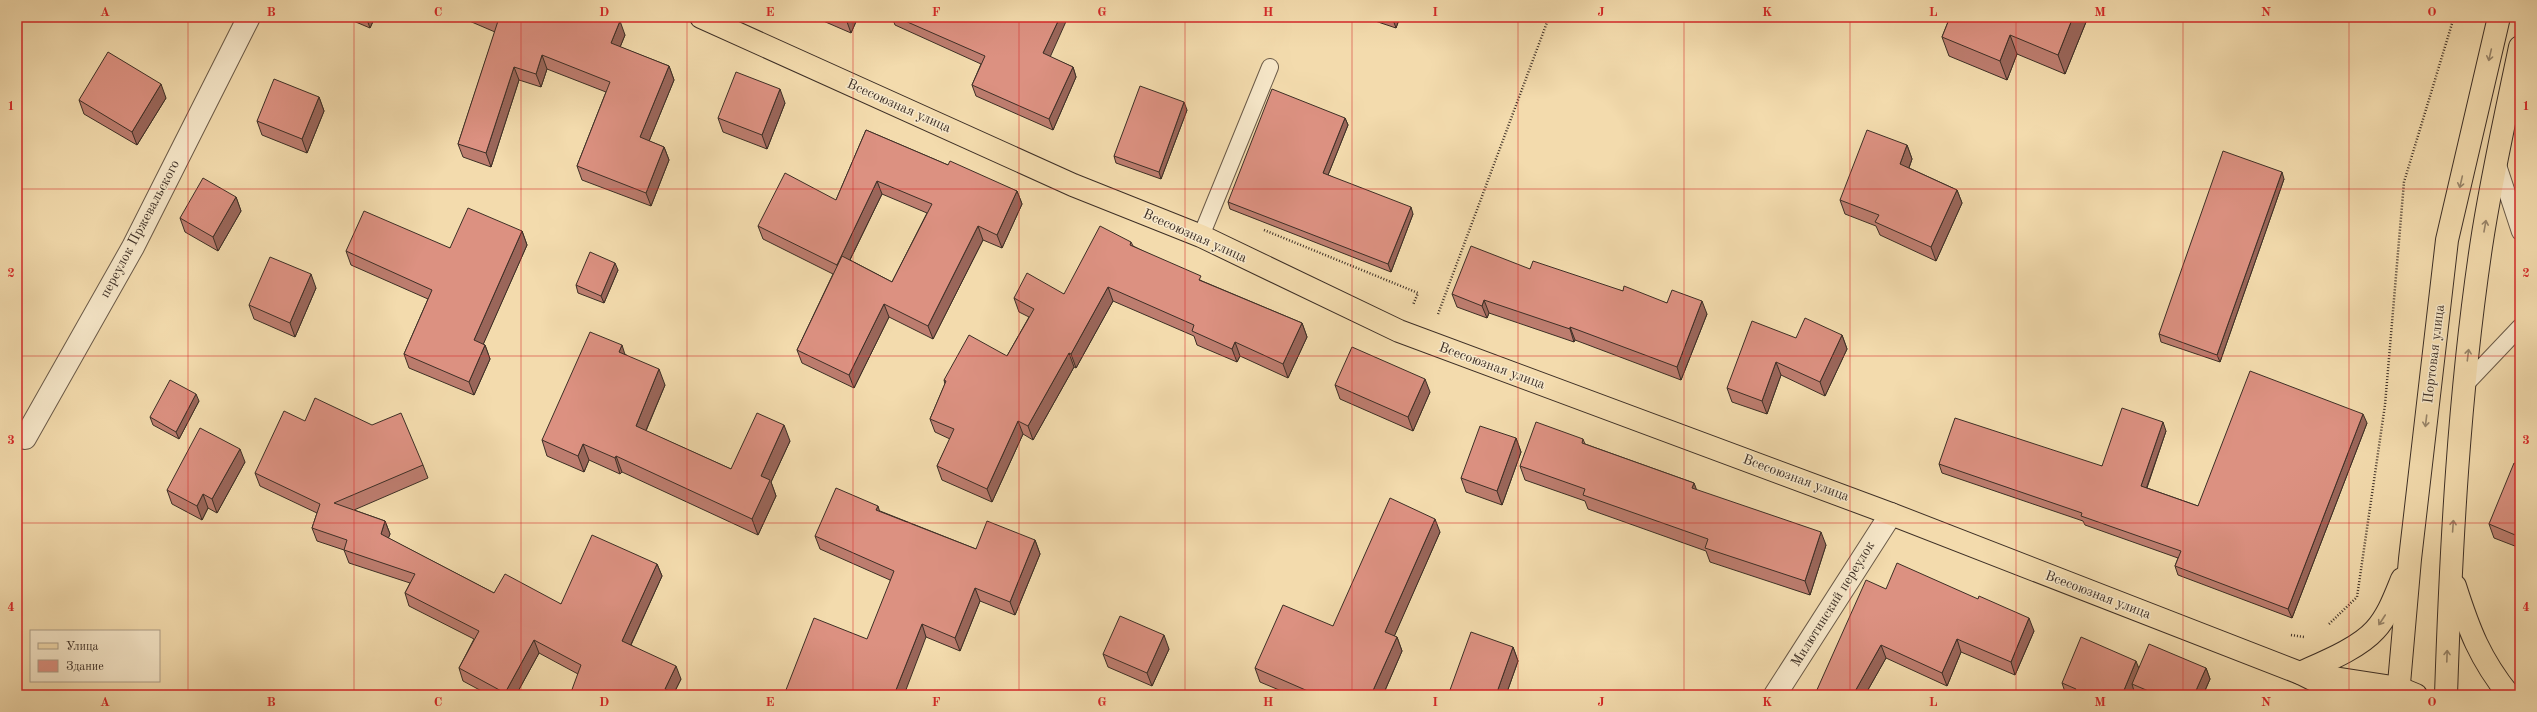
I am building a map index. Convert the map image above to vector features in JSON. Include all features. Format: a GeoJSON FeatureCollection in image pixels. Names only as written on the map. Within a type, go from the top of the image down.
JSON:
{"type":"FeatureCollection","features":[{"type":"Feature","properties":{"kind":"main road","name":"Всесоюзная улица"},"geometry":{"type":"LineString","coordinates":[[702,17],[1073,185],[1201,236],[1399,331],[1891,514],[2300,673],[2344,695]]}},
{"type":"Feature","properties":{"kind":"main road","name":"Портовая улица"},"geometry":{"type":"LineString","coordinates":[[2404,693],[2410,559],[2447,240],[2499,17]]}},
{"type":"Feature","properties":{"kind":"main road"},"geometry":{"type":"LineString","coordinates":[[2446,695],[2450,570],[2464,386],[2481,246],[2520,48]]}},
{"type":"Feature","properties":{"kind":"main road"},"geometry":{"type":"LineString","coordinates":[[2300,673],[2336,657],[2374,631],[2392,603],[2410,559]]}},
{"type":"Feature","properties":{"kind":"main road"},"geometry":{"type":"LineString","coordinates":[[2450,570],[2469,632],[2493,674],[2509,695]]}},
{"type":"Feature","properties":{"kind":"main road","name":"Всесоюзная улица"},"geometry":{"type":"LineString","coordinates":[[2300,673],[2404,693]]}},
{"type":"Feature","properties":{"kind":"street","name":"переулок Пржевальского"},"geometry":{"type":"LineString","coordinates":[[25,438],[132,247],[249,17]]}},
{"type":"Feature","properties":{"kind":"street","name":"Милютинский переулок"},"geometry":{"type":"LineString","coordinates":[[1775,695],[1891,514]]}},
{"type":"Feature","properties":{"kind":"lane"},"geometry":{"type":"LineString","coordinates":[[1201,236],[1270,66]]}},
{"type":"Feature","properties":{"kind":"lane"},"geometry":{"type":"LineString","coordinates":[[2497,162],[2520,232]]}},
{"type":"Feature","properties":{"kind":"lane"},"geometry":{"type":"LineString","coordinates":[[2464,386],[2520,327]]}},
{"type":"Feature","properties":{"kind":"path"},"geometry":{"type":"LineString","coordinates":[[1428,342],[1549,17]]}},
{"type":"Feature","properties":{"kind":"path"},"geometry":{"type":"LineString","coordinates":[[2325,628],[2357,597],[2385,405],[2404,182],[2454,17]]}},
{"type":"Feature","properties":{"kind":"path"},"geometry":{"type":"LineString","coordinates":[[1257,228],[1418,293],[1413,306],[1419,309]]}},
{"type":"Feature","properties":{"kind":"path"},"geometry":{"type":"LineString","coordinates":[[2286,634],[2307,637]]}},
{"type":"Feature","properties":{"kind":"building"},"geometry":{"type":"Polygon","coordinates":[[[487,17],[609,17],[620,21],[611,43],[669,66],[640,137],[664,147],[646,193],[577,166],[610,82],[542,55],[536,74],[514,67],[486,153],[458,144],[498,21],[487,17]]]}},
{"type":"Feature","properties":{"kind":"building"},"geometry":{"type":"Polygon","coordinates":[[[896,17],[1013,17],[1019,20],[1020,17],[1060,17],[1043,53],[1073,67],[1049,119],[972,85],[985,56],[896,17]]]}},
{"type":"Feature","properties":{"kind":"building"},"geometry":{"type":"Polygon","coordinates":[[[1950,17],[2073,17],[2058,55],[2010,35],[2000,61],[1942,37],[1950,17]]]}},
{"type":"Feature","properties":{"kind":"building"},"geometry":{"type":"Polygon","coordinates":[[[108,52],[161,84],[132,132],[79,100],[108,52]]]}},
{"type":"Feature","properties":{"kind":"building"},"geometry":{"type":"Polygon","coordinates":[[[736,72],[780,89],[762,135],[718,118],[736,72]]]}},
{"type":"Feature","properties":{"kind":"building"},"geometry":{"type":"Polygon","coordinates":[[[274,79],[319,97],[302,139],[257,121],[274,79]]]}},
{"type":"Feature","properties":{"kind":"building"},"geometry":{"type":"Polygon","coordinates":[[[1140,86],[1184,102],[1159,172],[1114,156],[1140,86]]]}},
{"type":"Feature","properties":{"kind":"building"},"geometry":{"type":"Polygon","coordinates":[[[1272,89],[1345,118],[1323,173],[1411,207],[1388,264],[1228,202],[1272,89]]]}},
{"type":"Feature","properties":{"kind":"building"},"geometry":{"type":"Polygon","coordinates":[[[866,130],[948,165],[950,161],[1017,191],[997,235],[978,226],[928,326],[884,304],[849,375],[797,350],[842,256],[892,282],[932,204],[877,181],[837,265],[758,226],[785,173],[836,200],[866,130]]]}},
{"type":"Feature","properties":{"kind":"building"},"geometry":{"type":"Polygon","coordinates":[[[1867,130],[1907,145],[1900,164],[1957,190],[1931,247],[1875,222],[1879,215],[1840,200],[1867,130]]]}},
{"type":"Feature","properties":{"kind":"building"},"geometry":{"type":"Polygon","coordinates":[[[2223,151],[2282,172],[2217,355],[2159,334],[2223,151]]]}},
{"type":"Feature","properties":{"kind":"building"},"geometry":{"type":"Polygon","coordinates":[[[203,178],[236,197],[213,237],[180,218],[203,178]]]}},
{"type":"Feature","properties":{"kind":"building"},"geometry":{"type":"Polygon","coordinates":[[[468,208],[522,231],[474,340],[485,345],[469,382],[404,354],[432,290],[346,251],[364,211],[450,248],[468,208]]]}},
{"type":"Feature","properties":{"kind":"building"},"geometry":{"type":"Polygon","coordinates":[[[1100,226],[1131,242],[1130,245],[1201,276],[1199,280],[1302,323],[1283,364],[1235,342],[1232,349],[1192,331],[1194,325],[1108,287],[1071,354],[1069,353],[1028,426],[1018,421],[987,489],[937,466],[954,429],[930,419],[946,381],[944,380],[969,335],[1007,356],[1034,309],[1014,298],[1027,273],[1064,294],[1100,226]]]}},
{"type":"Feature","properties":{"kind":"building"},"geometry":{"type":"Polygon","coordinates":[[[1471,246],[1530,269],[1533,261],[1623,291],[1624,286],[1667,303],[1672,290],[1702,301],[1677,367],[1570,327],[1570,329],[1484,300],[1482,306],[1452,294],[1471,246]]]}},
{"type":"Feature","properties":{"kind":"building"},"geometry":{"type":"Polygon","coordinates":[[[590,252],[615,263],[601,296],[576,285],[590,252]]]}},
{"type":"Feature","properties":{"kind":"building"},"geometry":{"type":"Polygon","coordinates":[[[270,257],[311,274],[290,323],[249,305],[270,257]]]}},
{"type":"Feature","properties":{"kind":"building"},"geometry":{"type":"Polygon","coordinates":[[[1805,318],[1842,335],[1820,382],[1776,362],[1762,401],[1727,388],[1752,321],[1796,338],[1805,318]]]}},
{"type":"Feature","properties":{"kind":"building"},"geometry":{"type":"Polygon","coordinates":[[[590,332],[622,345],[619,352],[659,369],[636,426],[731,469],[757,413],[784,425],[761,476],[770,480],[752,519],[616,456],[615,458],[583,444],[578,456],[542,440],[590,332]]]}},
{"type":"Feature","properties":{"kind":"building"},"geometry":{"type":"Polygon","coordinates":[[[1352,347],[1425,379],[1408,417],[1335,385],[1352,347]]]}},
{"type":"Feature","properties":{"kind":"building"},"geometry":{"type":"Polygon","coordinates":[[[2250,371],[2363,414],[2288,609],[2175,566],[2181,551],[2081,516],[2082,513],[1939,464],[1955,418],[2102,466],[2122,408],[2163,422],[2141,486],[2198,506],[2250,371]]]}},
{"type":"Feature","properties":{"kind":"building"},"geometry":{"type":"Polygon","coordinates":[[[170,380],[196,394],[176,432],[150,417],[170,380]]]}},
{"type":"Feature","properties":{"kind":"building"},"geometry":{"type":"Polygon","coordinates":[[[315,398],[372,425],[401,413],[423,465],[334,503],[385,521],[381,534],[494,593],[505,574],[561,604],[592,535],[657,564],[622,641],[676,666],[665,689],[678,695],[570,695],[581,665],[534,640],[505,693],[459,668],[479,631],[405,593],[415,574],[344,550],[347,540],[312,528],[320,504],[255,473],[284,411],[305,421],[315,398]]]}},
{"type":"Feature","properties":{"kind":"building"},"geometry":{"type":"Polygon","coordinates":[[[1536,422],[1583,439],[1582,443],[1694,483],[1692,488],[1821,532],[1805,581],[1705,548],[1708,539],[1583,495],[1585,489],[1520,466],[1536,422]]]}},
{"type":"Feature","properties":{"kind":"building"},"geometry":{"type":"Polygon","coordinates":[[[1480,426],[1516,438],[1497,491],[1461,478],[1480,426]]]}},
{"type":"Feature","properties":{"kind":"building"},"geometry":{"type":"Polygon","coordinates":[[[200,428],[240,449],[212,499],[203,494],[197,506],[167,490],[200,428]]]}},
{"type":"Feature","properties":{"kind":"building"},"geometry":{"type":"Polygon","coordinates":[[[2514,463],[2520,465],[2520,537],[2489,524],[2514,463]]]}},
{"type":"Feature","properties":{"kind":"building"},"geometry":{"type":"Polygon","coordinates":[[[836,488],[878,506],[876,510],[976,549],[987,521],[1035,540],[1010,602],[975,588],[955,638],[922,624],[894,695],[784,695],[814,618],[867,639],[894,571],[815,536],[836,488]]]}},
{"type":"Feature","properties":{"kind":"building"},"geometry":{"type":"Polygon","coordinates":[[[1390,498],[1435,519],[1385,632],[1397,637],[1371,695],[1317,695],[1255,668],[1283,605],[1333,626],[1390,498]]]}},
{"type":"Feature","properties":{"kind":"building"},"geometry":{"type":"Polygon","coordinates":[[[1897,563],[1978,599],[1979,596],[2029,618],[2011,662],[1957,639],[1942,673],[1881,645],[1853,695],[1822,695],[1816,692],[1866,580],[1886,589],[1897,563]]]}},
{"type":"Feature","properties":{"kind":"building"},"geometry":{"type":"Polygon","coordinates":[[[1120,616],[1164,635],[1147,673],[1103,654],[1120,616]]]}},
{"type":"Feature","properties":{"kind":"building"},"geometry":{"type":"Polygon","coordinates":[[[1471,632],[1513,647],[1496,695],[1466,695],[1450,690],[1471,632]]]}},
{"type":"Feature","properties":{"kind":"building"},"geometry":{"type":"Polygon","coordinates":[[[2081,637],[2136,661],[2122,695],[2073,695],[2076,689],[2062,683],[2081,637]]]}},
{"type":"Feature","properties":{"kind":"building"},"geometry":{"type":"Polygon","coordinates":[[[2149,644],[2206,668],[2194,695],[2158,695],[2132,684],[2149,644]]]}}]}
